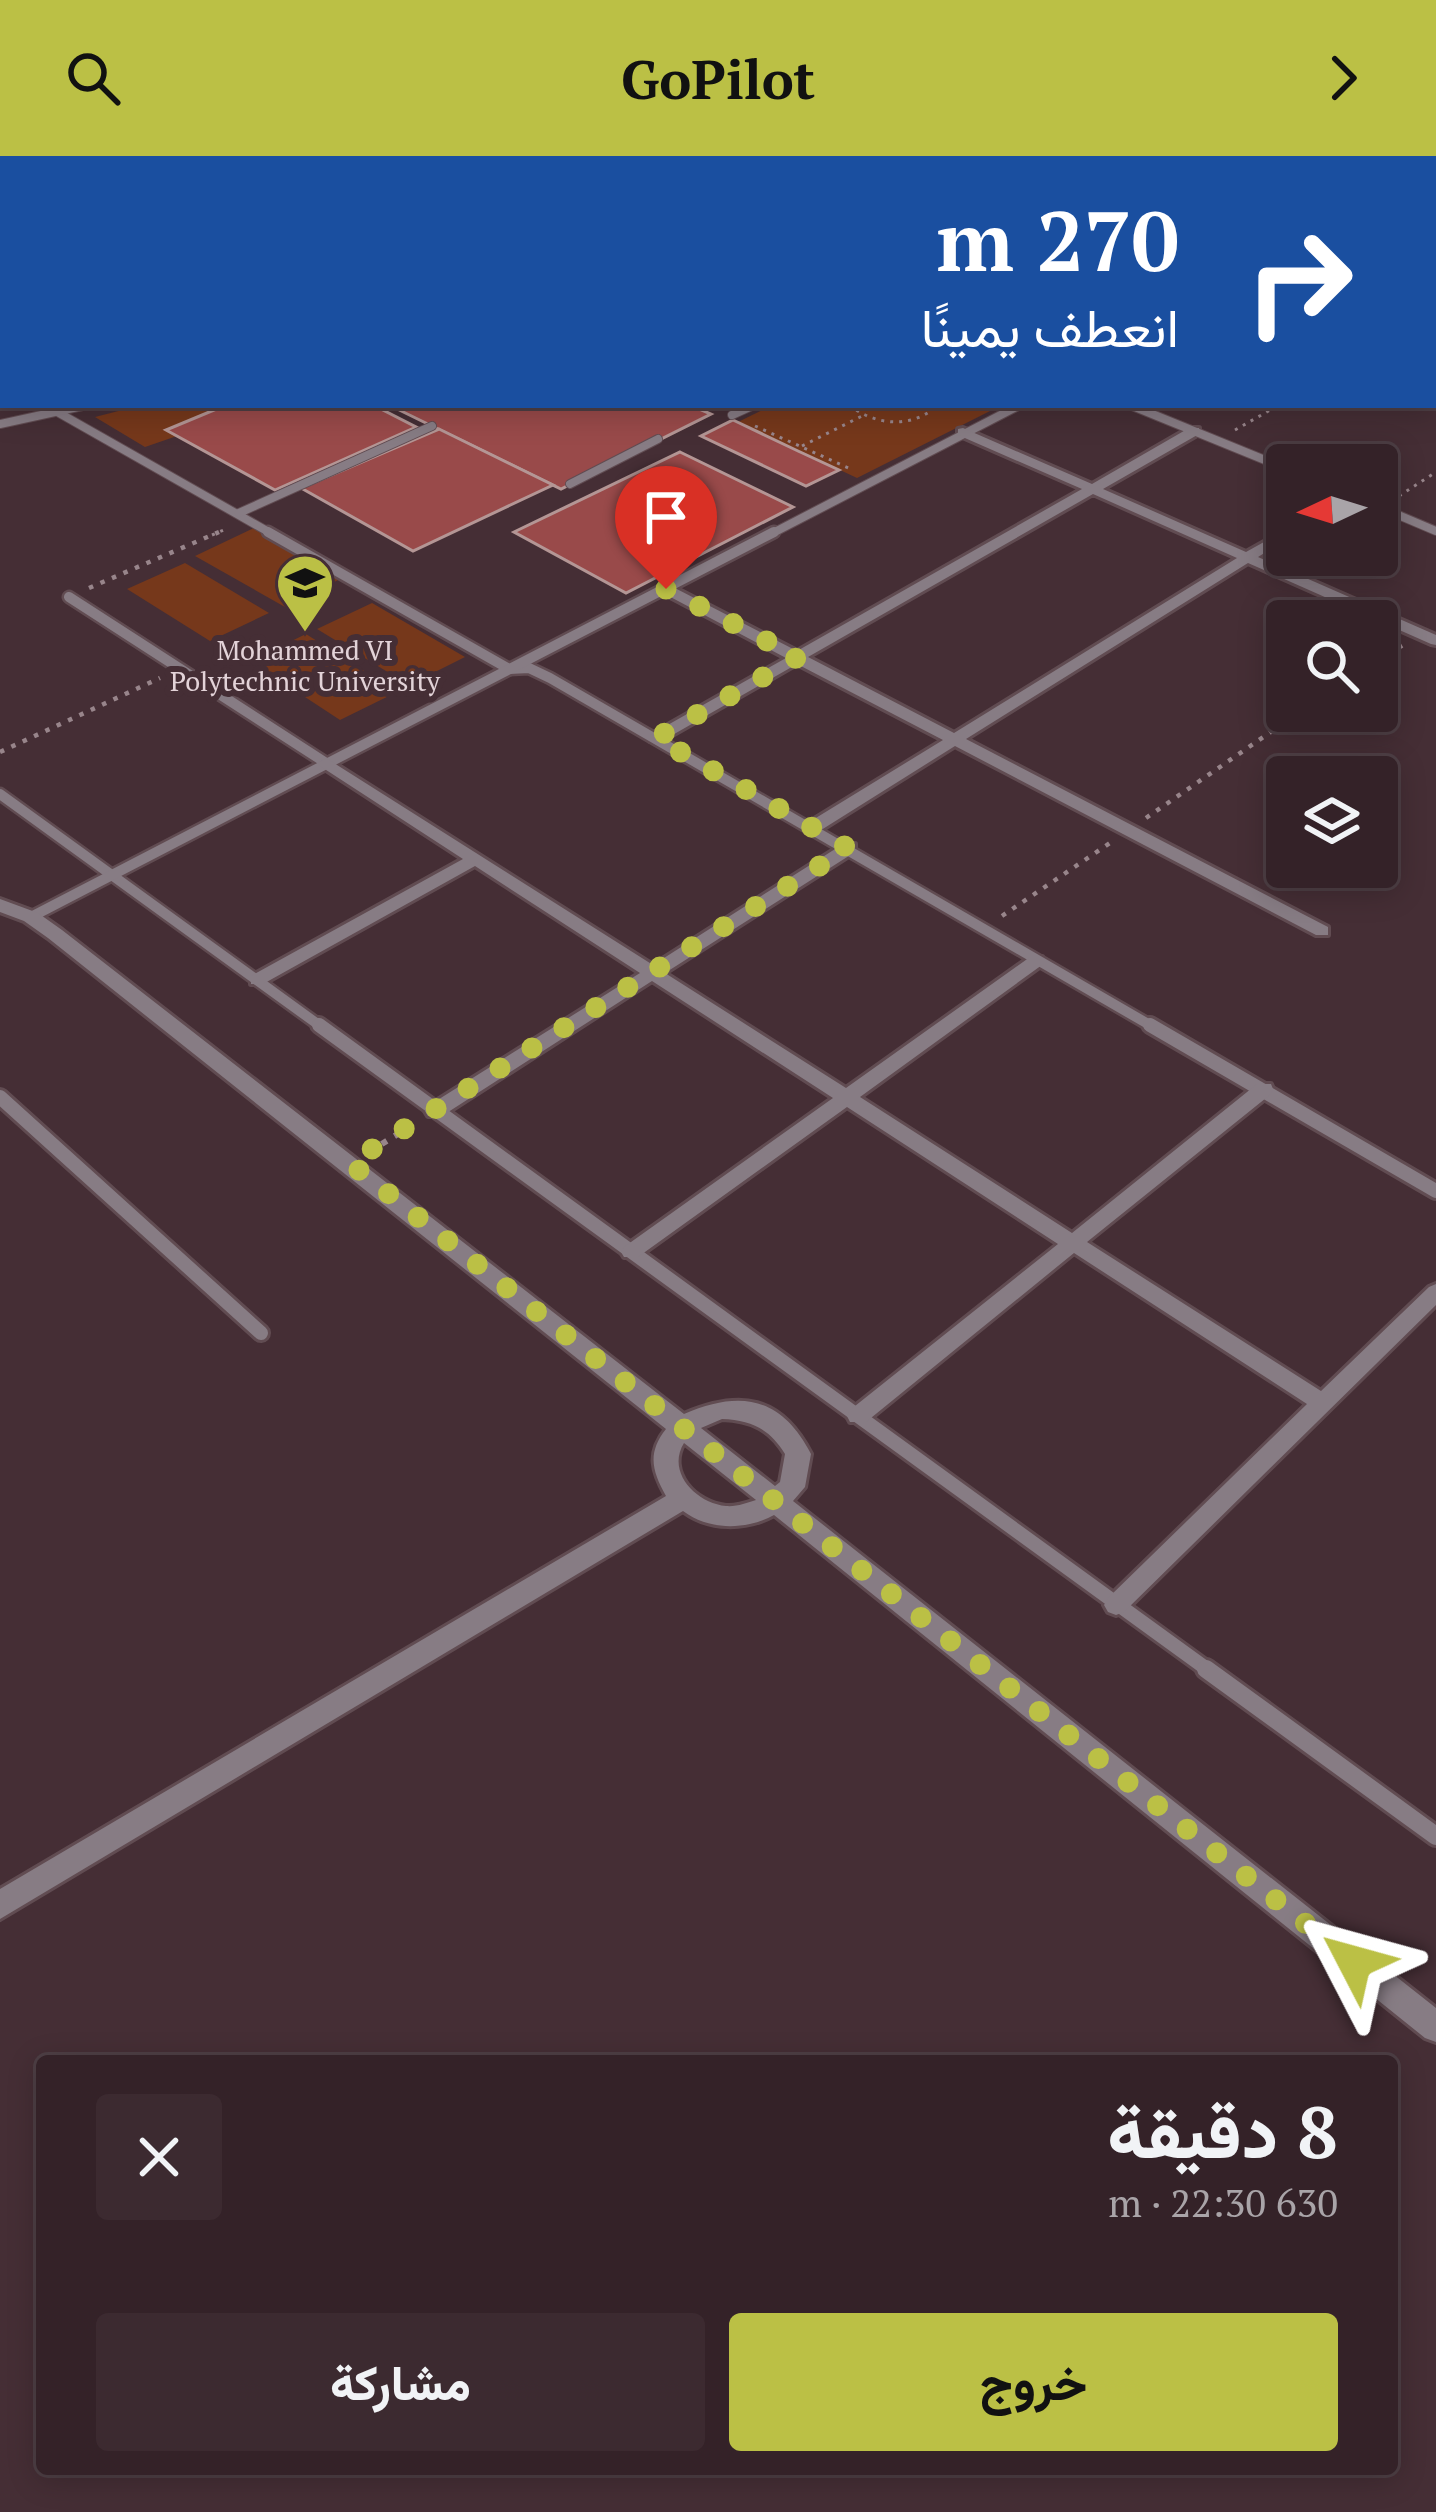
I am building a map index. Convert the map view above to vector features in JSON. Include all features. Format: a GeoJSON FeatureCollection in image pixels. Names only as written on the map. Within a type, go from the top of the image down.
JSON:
{"type":"FeatureCollection","features":[{"type":"Feature","properties":{"kind":"street"},"geometry":{"type":"LineString","coordinates":[[656,738],[1194,431]]}},
{"type":"Feature","properties":{"kind":"street"},"geometry":{"type":"LineString","coordinates":[[963,432],[1436,641]]}},
{"type":"Feature","properties":{"kind":"street"},"geometry":{"type":"LineString","coordinates":[[812,828],[1266,545]]}},
{"type":"Feature","properties":{"kind":"street"},"geometry":{"type":"LineString","coordinates":[[666,589],[1322,931]]}},
{"type":"Feature","properties":{"kind":"street"},"geometry":{"type":"LineString","coordinates":[[326,763],[1322,1403]]}},
{"type":"Feature","properties":{"kind":"street"},"geometry":{"type":"LineString","coordinates":[[436,1111],[848,848]]}},
{"type":"Feature","properties":{"kind":"street"},"geometry":{"type":"LineString","coordinates":[[257,980],[475,859]]}},
{"type":"Feature","properties":{"kind":"street"},"geometry":{"type":"LineString","coordinates":[[0,905],[31,917],[235,1079],[350,1163],[1433,2018]]}},
{"type":"Feature","properties":{"kind":"street"},"geometry":{"type":"LineString","coordinates":[[631,1252],[1036,961]]}},
{"type":"Feature","properties":{"kind":"street"},"geometry":{"type":"LineString","coordinates":[[858,1416],[1264,1089]]}},
{"type":"Feature","properties":{"kind":"street"},"geometry":{"type":"LineString","coordinates":[[1116,1604],[1436,1292]]}},
{"type":"Feature","properties":{"kind":"street"},"geometry":{"type":"LineString","coordinates":[[720,1409],[741,1409],[778,1424],[798,1454],[798,1471],[779,1501],[741,1517],[718,1517],[681,1500],[667,1482],[662,1461],[668,1441],[683,1424],[720,1409]]}},
{"type":"Feature","properties":{"kind":"street"},"geometry":{"type":"LineString","coordinates":[[0,1905],[681,1500]]}},
{"type":"Feature","properties":{"kind":"lane"},"geometry":{"type":"LineString","coordinates":[[51,408],[509,669],[538,672],[656,738],[1436,1191]]}},
{"type":"Feature","properties":{"kind":"lane"},"geometry":{"type":"LineString","coordinates":[[0,424],[75,408]]}},
{"type":"Feature","properties":{"kind":"lane"},"geometry":{"type":"LineString","coordinates":[[732,415],[747,408]]}},
{"type":"Feature","properties":{"kind":"lane"},"geometry":{"type":"LineString","coordinates":[[31,917],[1014,408]]}},
{"type":"Feature","properties":{"kind":"lane"},"geometry":{"type":"LineString","coordinates":[[1137,408],[1266,461]]}},
{"type":"Feature","properties":{"kind":"lane"},"geometry":{"type":"LineString","coordinates":[[244,516],[432,426]]}},
{"type":"Feature","properties":{"kind":"lane"},"geometry":{"type":"LineString","coordinates":[[570,484],[658,439]]}},
{"type":"Feature","properties":{"kind":"lane"},"geometry":{"type":"LineString","coordinates":[[1398,515],[1436,531]]}},
{"type":"Feature","properties":{"kind":"lane"},"geometry":{"type":"LineString","coordinates":[[70,597],[326,763]]}},
{"type":"Feature","properties":{"kind":"lane"},"geometry":{"type":"LineString","coordinates":[[0,794],[1436,1836]]}},
{"type":"Feature","properties":{"kind":"lane"},"geometry":{"type":"LineString","coordinates":[[0,1097],[261,1333]]}},
{"type":"Feature","properties":{"kind":"path"},"geometry":{"type":"LineString","coordinates":[[853,408],[862,416],[904,422],[929,415],[935,408]]}},
{"type":"Feature","properties":{"kind":"path"},"geometry":{"type":"LineString","coordinates":[[1217,441],[1274,408]]}},
{"type":"Feature","properties":{"kind":"path"},"geometry":{"type":"LineString","coordinates":[[732,415],[878,481]]}},
{"type":"Feature","properties":{"kind":"path"},"geometry":{"type":"LineString","coordinates":[[802,446],[862,416]]}},
{"type":"Feature","properties":{"kind":"path"},"geometry":{"type":"LineString","coordinates":[[1398,495],[1436,472]]}},
{"type":"Feature","properties":{"kind":"path"},"geometry":{"type":"LineString","coordinates":[[70,597],[244,516]]}},
{"type":"Feature","properties":{"kind":"path"},"geometry":{"type":"LineString","coordinates":[[0,752],[184,669]]}},
{"type":"Feature","properties":{"kind":"path"},"geometry":{"type":"LineString","coordinates":[[350,1163],[436,1111]]}},
{"type":"Feature","properties":{"kind":"shaded area"},"geometry":{"type":"Polygon","coordinates":[[[130,408],[218,408],[168,429],[177,436],[145,447],[95,417],[130,408]]]}},
{"type":"Feature","properties":{"kind":"shaded area"},"geometry":{"type":"Polygon","coordinates":[[[767,408],[996,408],[857,478],[738,422],[767,408]]]}},
{"type":"Feature","properties":{"kind":"shaded area"},"geometry":{"type":"Polygon","coordinates":[[[256,527],[346,576],[285,607],[195,556],[256,527]]]}},
{"type":"Feature","properties":{"kind":"shaded area"},"geometry":{"type":"Polygon","coordinates":[[[185,563],[269,613],[210,641],[127,589],[185,563]]]}},
{"type":"Feature","properties":{"kind":"shaded area"},"geometry":{"type":"Polygon","coordinates":[[[372,603],[465,657],[409,685],[317,629],[372,603]]]}},
{"type":"Feature","properties":{"kind":"shaded area"},"geometry":{"type":"Polygon","coordinates":[[[306,634],[397,692],[340,720],[250,661],[306,634]]]}},
{"type":"Feature","properties":{"kind":"building"},"geometry":{"type":"Polygon","coordinates":[[[219,408],[379,408],[416,427],[275,490],[166,430],[219,408]]]}},
{"type":"Feature","properties":{"kind":"building"},"geometry":{"type":"Polygon","coordinates":[[[395,408],[697,408],[711,414],[561,489],[395,408]]]}},
{"type":"Feature","properties":{"kind":"building"},"geometry":{"type":"Polygon","coordinates":[[[733,420],[839,470],[806,486],[701,436],[733,420]]]}},
{"type":"Feature","properties":{"kind":"building"},"geometry":{"type":"Polygon","coordinates":[[[439,429],[553,485],[413,551],[301,488],[439,429]]]}},
{"type":"Feature","properties":{"kind":"building"},"geometry":{"type":"Polygon","coordinates":[[[680,452],[793,507],[626,593],[514,532],[680,452]]]}},
{"type":"Feature","properties":{"kind":"place","name":"Mohammed VI Polytechnic University"},"geometry":{"type":"Point","coordinates":[305,634]}},
{"type":"Feature","properties":{"kind":"route"},"geometry":{"type":"LineString","coordinates":[[666,589],[798,657],[656,738],[848,848],[350,1163],[1354,1962]]}}]}
